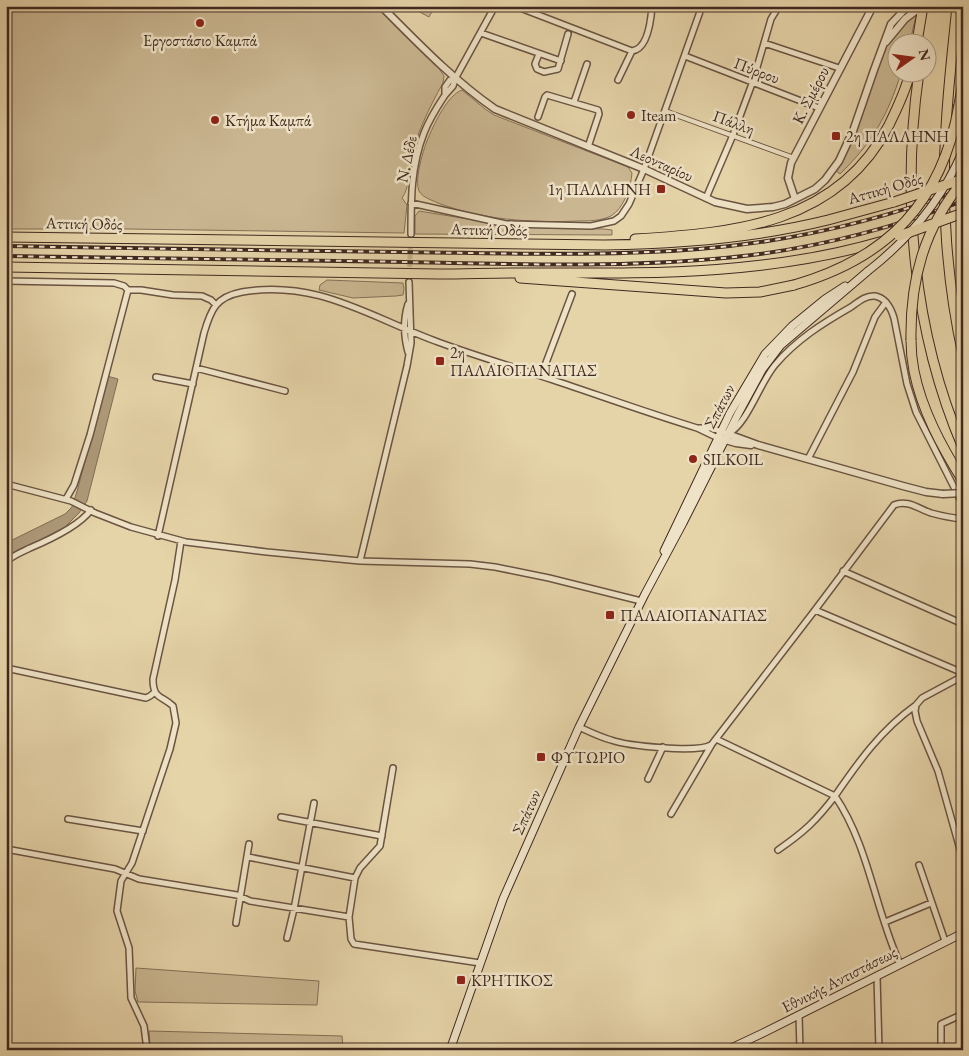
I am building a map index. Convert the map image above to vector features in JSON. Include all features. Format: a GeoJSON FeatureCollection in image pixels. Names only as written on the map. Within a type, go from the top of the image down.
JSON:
{"type":"FeatureCollection","features":[{"type":"Feature","properties":{"kind":"highway"},"geometry":{"type":"LineString","coordinates":[[919,32],[923,6]]}},
{"type":"Feature","properties":{"kind":"highway"},"geometry":{"type":"LineString","coordinates":[[924,32],[928,6]]}},
{"type":"Feature","properties":{"kind":"highway"},"geometry":{"type":"LineString","coordinates":[[957,6],[946,128],[945,178],[949,270],[953,306],[963,355]]}},
{"type":"Feature","properties":{"kind":"highway"},"geometry":{"type":"LineString","coordinates":[[578,244],[720,231],[775,219],[816,202],[835,190],[850,177],[877,146],[901,102],[907,82]]}},
{"type":"Feature","properties":{"kind":"highway"},"geometry":{"type":"LineString","coordinates":[[918,82],[913,126],[912,163],[912,211],[915,253],[922,306],[932,351],[944,399],[963,448]]}},
{"type":"Feature","properties":{"kind":"highway"},"geometry":{"type":"LineString","coordinates":[[441,274],[726,293],[760,292],[824,276],[857,259],[881,243],[904,222],[925,198],[942,168],[950,145],[963,82]]}},
{"type":"Feature","properties":{"kind":"highway"},"geometry":{"type":"LineString","coordinates":[[963,180],[938,216],[919,264],[910,311],[913,370],[920,397],[930,423],[963,481]]}},
{"type":"Feature","properties":{"kind":"highway","name":"Αττική Οδός"},"geometry":{"type":"LineString","coordinates":[[6,237],[651,244],[733,237],[826,220],[894,202],[963,180]]}},
{"type":"Feature","properties":{"kind":"highway"},"geometry":{"type":"LineString","coordinates":[[6,267],[441,274],[645,274],[725,270],[805,259],[852,249],[899,236],[963,214]]}},
{"type":"Feature","properties":{"kind":"main road","name":"Σπάτων"},"geometry":{"type":"LineString","coordinates":[[450,1050],[503,899],[579,726],[645,594],[677,521],[723,436],[762,370],[782,345],[896,247],[927,212],[951,174],[963,150]]}},
{"type":"Feature","properties":{"kind":"main road","name":"Εθνικής Αντιστάσεως"},"geometry":{"type":"LineString","coordinates":[[727,1050],[963,933]]}},
{"type":"Feature","properties":{"kind":"street","name":"Λεονταρίου"},"geometry":{"type":"LineString","coordinates":[[381,6],[455,79],[495,109],[644,169],[706,198],[725,205],[747,209],[773,207],[795,199],[825,180],[839,160],[853,131],[883,47],[908,6]]}},
{"type":"Feature","properties":{"kind":"street","name":"Ν. Δέδε"},"geometry":{"type":"LineString","coordinates":[[411,234],[413,171],[419,147],[430,121],[445,95],[455,84],[455,79],[495,6]]}},
{"type":"Feature","properties":{"kind":"street"},"geometry":{"type":"LineString","coordinates":[[515,6],[632,51],[638,50],[643,44],[651,22],[652,6]]}},
{"type":"Feature","properties":{"kind":"street"},"geometry":{"type":"LineString","coordinates":[[411,203],[506,224],[600,225],[614,221],[625,212],[644,169],[702,6]]}},
{"type":"Feature","properties":{"kind":"street"},"geometry":{"type":"LineString","coordinates":[[706,198],[734,135],[753,81],[771,19],[779,6]]}},
{"type":"Feature","properties":{"kind":"street","name":"Κ. Σμέρου"},"geometry":{"type":"LineString","coordinates":[[795,199],[788,178],[794,158],[839,68],[873,6]]}},
{"type":"Feature","properties":{"kind":"street","name":"Λεονταρίου"},"geometry":{"type":"LineString","coordinates":[[894,27],[923,6]]}},
{"type":"Feature","properties":{"kind":"street"},"geometry":{"type":"LineString","coordinates":[[481,33],[561,61]]}},
{"type":"Feature","properties":{"kind":"street"},"geometry":{"type":"LineString","coordinates":[[539,54],[535,64],[537,69],[544,72],[558,69],[568,34]]}},
{"type":"Feature","properties":{"kind":"street"},"geometry":{"type":"LineString","coordinates":[[764,43],[839,68]]}},
{"type":"Feature","properties":{"kind":"street"},"geometry":{"type":"LineString","coordinates":[[618,80],[632,51]]}},
{"type":"Feature","properties":{"kind":"street","name":"Πύρρου"},"geometry":{"type":"LineString","coordinates":[[685,56],[819,108]]}},
{"type":"Feature","properties":{"kind":"street"},"geometry":{"type":"LineString","coordinates":[[574,102],[587,64]]}},
{"type":"Feature","properties":{"kind":"street"},"geometry":{"type":"LineString","coordinates":[[538,117],[544,97],[547,96],[598,110],[599,114],[588,147]]}},
{"type":"Feature","properties":{"kind":"street","name":"Πάλλη"},"geometry":{"type":"LineString","coordinates":[[665,111],[794,158]]}},
{"type":"Feature","properties":{"kind":"street"},"geometry":{"type":"LineString","coordinates":[[6,281],[114,283],[124,286],[128,290],[202,296],[211,300],[216,305]]}},
{"type":"Feature","properties":{"kind":"street"},"geometry":{"type":"LineString","coordinates":[[360,561],[405,377],[411,343],[409,282]]}},
{"type":"Feature","properties":{"kind":"street"},"geometry":{"type":"LineString","coordinates":[[69,500],[90,435],[128,290]]}},
{"type":"Feature","properties":{"kind":"street"},"geometry":{"type":"LineString","coordinates":[[158,536],[210,311],[228,296],[242,292],[263,290],[299,291],[324,296],[353,306],[436,341],[723,436],[926,492],[942,494],[963,493]]}},
{"type":"Feature","properties":{"kind":"street"},"geometry":{"type":"LineString","coordinates":[[541,376],[572,294]]}},
{"type":"Feature","properties":{"kind":"street"},"geometry":{"type":"LineString","coordinates":[[723,436],[734,430],[741,423],[766,377],[796,344],[826,321],[867,297],[876,296],[886,302],[891,309],[906,384],[916,412],[963,505]]}},
{"type":"Feature","properties":{"kind":"street"},"geometry":{"type":"LineString","coordinates":[[408,355],[405,314],[409,302]]}},
{"type":"Feature","properties":{"kind":"street"},"geometry":{"type":"LineString","coordinates":[[808,458],[854,372],[875,317],[886,302]]}},
{"type":"Feature","properties":{"kind":"street"},"geometry":{"type":"LineString","coordinates":[[196,368],[285,391]]}},
{"type":"Feature","properties":{"kind":"street"},"geometry":{"type":"LineString","coordinates":[[156,377],[193,384]]}},
{"type":"Feature","properties":{"kind":"street"},"geometry":{"type":"LineString","coordinates":[[6,484],[69,500],[131,527],[158,536],[266,552],[360,561],[470,564],[496,567],[641,601]]}},
{"type":"Feature","properties":{"kind":"street"},"geometry":{"type":"LineString","coordinates":[[670,814],[712,744],[890,509],[896,504],[908,504],[930,513],[963,520]]}},
{"type":"Feature","properties":{"kind":"street"},"geometry":{"type":"LineString","coordinates":[[6,562],[15,555],[76,524],[86,516],[88,509]]}},
{"type":"Feature","properties":{"kind":"street"},"geometry":{"type":"LineString","coordinates":[[147,1050],[144,1026],[131,998],[129,948],[117,911],[121,881],[132,863],[170,749],[176,723],[173,706],[154,692],[153,679],[175,580],[181,540]]}},
{"type":"Feature","properties":{"kind":"street"},"geometry":{"type":"LineString","coordinates":[[843,571],[963,624]]}},
{"type":"Feature","properties":{"kind":"street"},"geometry":{"type":"LineString","coordinates":[[815,610],[963,675]]}},
{"type":"Feature","properties":{"kind":"street"},"geometry":{"type":"LineString","coordinates":[[6,668],[146,698],[154,692]]}},
{"type":"Feature","properties":{"kind":"street"},"geometry":{"type":"LineString","coordinates":[[778,850],[799,836],[816,820],[868,749],[899,717],[916,705],[922,698],[963,675]]}},
{"type":"Feature","properties":{"kind":"street"},"geometry":{"type":"LineString","coordinates":[[916,705],[917,721],[938,771],[963,860]]}},
{"type":"Feature","properties":{"kind":"street"},"geometry":{"type":"LineString","coordinates":[[579,726],[614,741],[663,747],[703,748],[712,744]]}},
{"type":"Feature","properties":{"kind":"street"},"geometry":{"type":"LineString","coordinates":[[716,739],[835,796],[845,812],[857,839],[900,964]]}},
{"type":"Feature","properties":{"kind":"street"},"geometry":{"type":"LineString","coordinates":[[648,780],[663,747]]}},
{"type":"Feature","properties":{"kind":"street"},"geometry":{"type":"LineString","coordinates":[[392,768],[380,846],[360,868],[355,878],[349,917],[351,939],[354,944],[480,963]]}},
{"type":"Feature","properties":{"kind":"street"},"geometry":{"type":"LineString","coordinates":[[287,938],[314,803]]}},
{"type":"Feature","properties":{"kind":"street"},"geometry":{"type":"LineString","coordinates":[[281,817],[310,824],[382,836]]}},
{"type":"Feature","properties":{"kind":"street"},"geometry":{"type":"LineString","coordinates":[[68,819],[143,831]]}},
{"type":"Feature","properties":{"kind":"street"},"geometry":{"type":"LineString","coordinates":[[236,923],[249,844]]}},
{"type":"Feature","properties":{"kind":"street"},"geometry":{"type":"LineString","coordinates":[[6,849],[115,869],[139,879],[237,895],[250,900],[294,909],[349,917]]}},
{"type":"Feature","properties":{"kind":"street"},"geometry":{"type":"LineString","coordinates":[[248,857],[355,878]]}},
{"type":"Feature","properties":{"kind":"street"},"geometry":{"type":"LineString","coordinates":[[919,865],[945,942]]}},
{"type":"Feature","properties":{"kind":"street"},"geometry":{"type":"LineString","coordinates":[[885,922],[931,903]]}},
{"type":"Feature","properties":{"kind":"street"},"geometry":{"type":"LineString","coordinates":[[877,976],[879,1050]]}},
{"type":"Feature","properties":{"kind":"street"},"geometry":{"type":"LineString","coordinates":[[941,1050],[940,1024],[963,1014]]}},
{"type":"Feature","properties":{"kind":"street"},"geometry":{"type":"LineString","coordinates":[[799,1015],[800,1050]]}},
{"type":"Feature","properties":{"kind":"shaded area","name":"Kτήμα Καμπά"},"geometry":{"type":"Polygon","coordinates":[[[6,6],[376,6],[436,64],[444,76],[443,83],[423,122],[412,154],[407,187],[402,198],[407,205],[404,233],[6,229],[6,6]]]}},
{"type":"Feature","properties":{"kind":"shaded area"},"geometry":{"type":"Polygon","coordinates":[[[415,6],[435,6],[429,17],[414,9],[415,6]]]}},
{"type":"Feature","properties":{"kind":"shaded area"},"geometry":{"type":"Polygon","coordinates":[[[917,11],[912,32],[896,32],[917,11]]]}},
{"type":"Feature","properties":{"kind":"shaded area"},"geometry":{"type":"Polygon","coordinates":[[[886,47],[886,82],[898,82],[896,88],[878,128],[861,151],[840,174],[834,169],[886,47]]]}},
{"type":"Feature","properties":{"kind":"shaded area"},"geometry":{"type":"Polygon","coordinates":[[[462,90],[494,115],[628,167],[632,173],[630,184],[620,208],[611,216],[603,219],[525,221],[490,217],[455,209],[423,195],[419,191],[418,179],[420,163],[427,141],[447,103],[462,90]]]}},
{"type":"Feature","properties":{"kind":"shaded area"},"geometry":{"type":"Polygon","coordinates":[[[419,211],[517,227],[604,229],[612,230],[612,235],[415,234],[415,216],[419,211]]]}},
{"type":"Feature","properties":{"kind":"shaded area"},"geometry":{"type":"Polygon","coordinates":[[[327,280],[403,283],[404,289],[403,295],[353,298],[319,290],[320,285],[327,280]]]}},
{"type":"Feature","properties":{"kind":"shaded area"},"geometry":{"type":"Polygon","coordinates":[[[107,376],[118,379],[87,501],[79,513],[65,527],[6,557],[6,543],[65,514],[72,507],[107,376]]]}},
{"type":"Feature","properties":{"kind":"shaded area"},"geometry":{"type":"Polygon","coordinates":[[[136,968],[319,981],[317,1005],[138,1002],[135,991],[136,968]]]}},
{"type":"Feature","properties":{"kind":"shaded area"},"geometry":{"type":"Polygon","coordinates":[[[149,1031],[342,1036],[343,1048],[222,1045],[150,1046],[149,1031]]]}},
{"type":"Feature","properties":{"kind":"tunnel"},"geometry":{"type":"LineString","coordinates":[[409,282],[411,234]]}},
{"type":"Feature","properties":{"kind":"railway"},"geometry":{"type":"LineString","coordinates":[[6,246],[512,254],[624,253],[699,249],[766,241],[833,228],[899,211],[963,189]]}},
{"type":"Feature","properties":{"kind":"railway"},"geometry":{"type":"LineString","coordinates":[[6,256],[534,264],[665,262],[752,255],[832,241],[885,227],[963,201]]}},
{"type":"Feature","properties":{"kind":"place","name":"Εργοστάσιο Καμπά"},"geometry":{"type":"Point","coordinates":[200,23]}},
{"type":"Feature","properties":{"kind":"place","name":"Iteam"},"geometry":{"type":"Point","coordinates":[631,115]}},
{"type":"Feature","properties":{"kind":"place","name":"Kτήμα Καμπά"},"geometry":{"type":"Point","coordinates":[215,120]}},
{"type":"Feature","properties":{"kind":"place","name":"2η ΠΑΛΛΗΝΗ"},"geometry":{"type":"Point","coordinates":[836,136]}},
{"type":"Feature","properties":{"kind":"place","name":"1η ΠΑΛΛΗΝΗ"},"geometry":{"type":"Point","coordinates":[661,189]}},
{"type":"Feature","properties":{"kind":"place","name":"2η ΠΑΛΑΙΟΠΑΝΑΓΙΑΣ"},"geometry":{"type":"Point","coordinates":[440,361]}},
{"type":"Feature","properties":{"kind":"place","name":"SILKOIL"},"geometry":{"type":"Point","coordinates":[693,459]}},
{"type":"Feature","properties":{"kind":"place","name":"ΠΑΛΑΙΟΠΑΝΑΓΙΑΣ"},"geometry":{"type":"Point","coordinates":[610,615]}},
{"type":"Feature","properties":{"kind":"place","name":"ΦΥΤΩΡΙΟ"},"geometry":{"type":"Point","coordinates":[541,757]}},
{"type":"Feature","properties":{"kind":"place","name":"ΚΡΗΤΙΚΟΣ"},"geometry":{"type":"Point","coordinates":[461,980]}}]}
